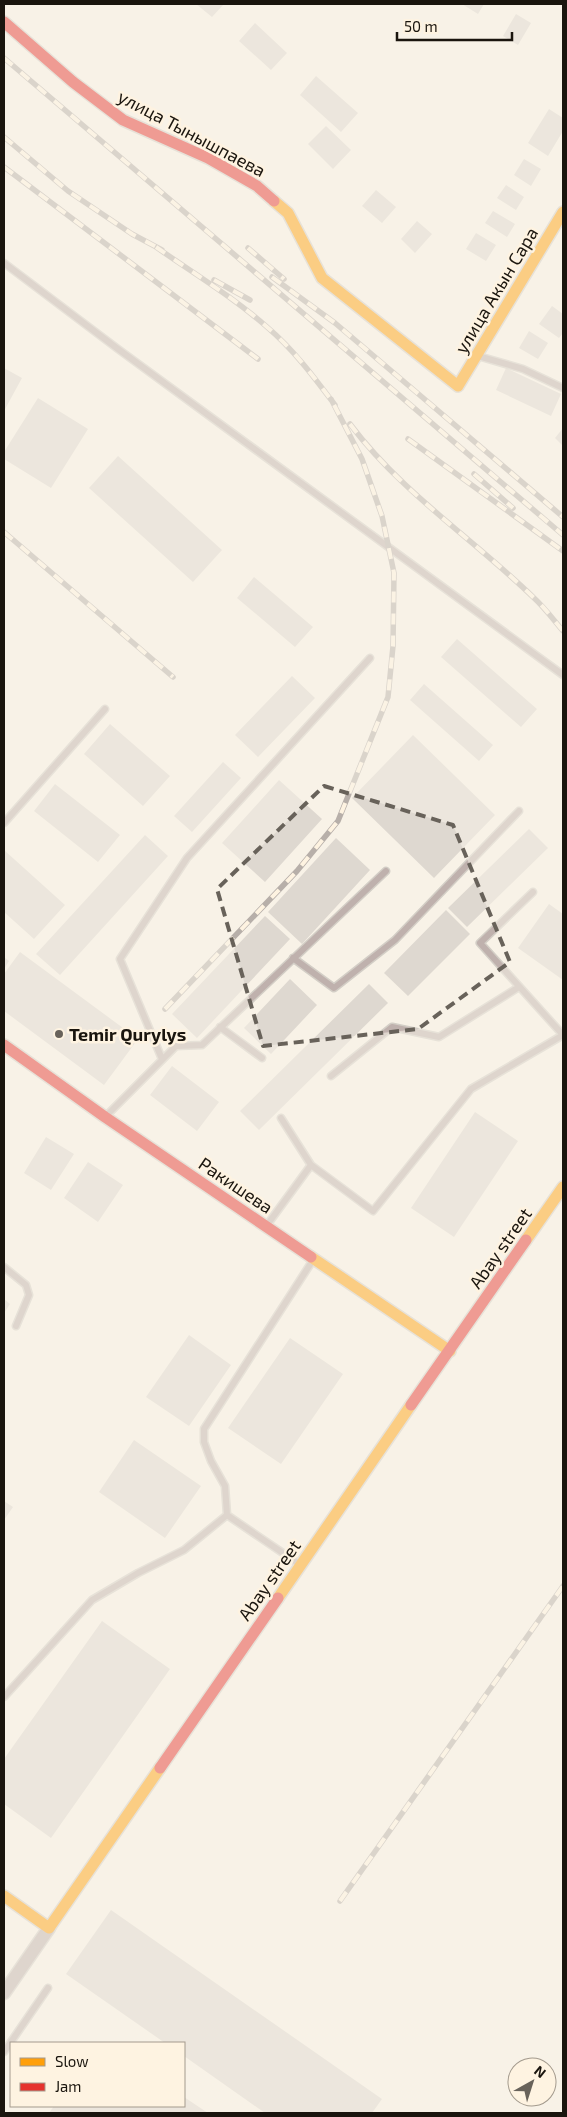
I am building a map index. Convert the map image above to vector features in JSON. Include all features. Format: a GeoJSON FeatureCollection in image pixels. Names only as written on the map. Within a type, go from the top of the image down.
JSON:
{"type":"FeatureCollection","features":[{"type":"Feature","properties":{"kind":"street","name":"улица Тынышпаева"},"geometry":{"type":"LineString","coordinates":[[4,22],[73,82],[123,120],[208,158],[258,186],[288,213],[322,278],[458,386]]}},
{"type":"Feature","properties":{"kind":"street","name":"улица Акын Сара"},"geometry":{"type":"LineString","coordinates":[[458,386],[563,212]]}},
{"type":"Feature","properties":{"kind":"street","name":"Ракишева"},"geometry":{"type":"LineString","coordinates":[[4,1045],[105,1117],[450,1351]]}},
{"type":"Feature","properties":{"kind":"street","name":"Abay street"},"geometry":{"type":"LineString","coordinates":[[4,1993],[563,1187]]}},
{"type":"Feature","properties":{"kind":"street"},"geometry":{"type":"LineString","coordinates":[[4,1896],[50,1928]]}},
{"type":"Feature","properties":{"kind":"lane"},"geometry":{"type":"LineString","coordinates":[[4,263],[118,349],[563,675]]}},
{"type":"Feature","properties":{"kind":"lane"},"geometry":{"type":"LineString","coordinates":[[477,356],[523,370],[563,388]]}},
{"type":"Feature","properties":{"kind":"lane"},"geometry":{"type":"LineString","coordinates":[[162,1059],[120,959],[187,858],[370,658]]}},
{"type":"Feature","properties":{"kind":"lane"},"geometry":{"type":"LineString","coordinates":[[4,822],[105,709]]}},
{"type":"Feature","properties":{"kind":"lane"},"geometry":{"type":"LineString","coordinates":[[293,958],[334,988],[395,940],[519,811]]}},
{"type":"Feature","properties":{"kind":"lane"},"geometry":{"type":"LineString","coordinates":[[105,1117],[176,1046],[202,1045],[386,871]]}},
{"type":"Feature","properties":{"kind":"lane"},"geometry":{"type":"LineString","coordinates":[[281,1118],[311,1164],[373,1211],[471,1090],[563,1035],[480,943],[533,892]]}},
{"type":"Feature","properties":{"kind":"lane"},"geometry":{"type":"LineString","coordinates":[[331,1076],[392,1026],[439,1037],[519,987]]}},
{"type":"Feature","properties":{"kind":"lane"},"geometry":{"type":"LineString","coordinates":[[220,1028],[262,1058]]}},
{"type":"Feature","properties":{"kind":"lane"},"geometry":{"type":"LineString","coordinates":[[266,1226],[311,1164]]}},
{"type":"Feature","properties":{"kind":"lane"},"geometry":{"type":"LineString","coordinates":[[300,1565],[228,1515],[225,1486],[211,1461],[204,1442],[204,1429],[314,1259]]}},
{"type":"Feature","properties":{"kind":"lane"},"geometry":{"type":"LineString","coordinates":[[4,1267],[26,1286],[29,1295],[16,1326]]}},
{"type":"Feature","properties":{"kind":"lane"},"geometry":{"type":"LineString","coordinates":[[4,1697],[92,1600],[138,1573],[184,1550],[228,1515]]}},
{"type":"Feature","properties":{"kind":"lane"},"geometry":{"type":"LineString","coordinates":[[11,2042],[48,1988]]}},
{"type":"Feature","properties":{"kind":"highlighted area"},"geometry":{"type":"Polygon","coordinates":[[[324,786],[453,825],[510,962],[418,1029],[263,1046],[217,889],[324,786]]]}},
{"type":"Feature","properties":{"kind":"building"},"geometry":{"type":"Polygon","coordinates":[[[196,4],[224,4],[212,17],[196,4]]]}},
{"type":"Feature","properties":{"kind":"building"},"geometry":{"type":"Polygon","coordinates":[[[462,4],[484,4],[478,14],[462,4]]]}},
{"type":"Feature","properties":{"kind":"building"},"geometry":{"type":"Polygon","coordinates":[[[516,14],[531,23],[518,45],[503,36],[516,14]]]}},
{"type":"Feature","properties":{"kind":"building"},"geometry":{"type":"Polygon","coordinates":[[[255,23],[287,53],[271,70],[239,41],[255,23]]]}},
{"type":"Feature","properties":{"kind":"building"},"geometry":{"type":"Polygon","coordinates":[[[316,76],[358,113],[341,132],[300,95],[316,76]]]}},
{"type":"Feature","properties":{"kind":"building"},"geometry":{"type":"Polygon","coordinates":[[[549,109],[563,118],[563,131],[548,156],[528,143],[549,109]]]}},
{"type":"Feature","properties":{"kind":"building"},"geometry":{"type":"Polygon","coordinates":[[[326,126],[351,150],[333,169],[308,144],[326,126]]]}},
{"type":"Feature","properties":{"kind":"building"},"geometry":{"type":"Polygon","coordinates":[[[524,159],[541,169],[531,186],[514,175],[524,159]]]}},
{"type":"Feature","properties":{"kind":"building"},"geometry":{"type":"Polygon","coordinates":[[[506,185],[524,197],[516,210],[497,198],[506,185]]]}},
{"type":"Feature","properties":{"kind":"building"},"geometry":{"type":"Polygon","coordinates":[[[376,190],[396,207],[382,223],[362,206],[376,190]]]}},
{"type":"Feature","properties":{"kind":"building"},"geometry":{"type":"Polygon","coordinates":[[[493,211],[515,224],[507,237],[485,223],[493,211]]]}},
{"type":"Feature","properties":{"kind":"building"},"geometry":{"type":"Polygon","coordinates":[[[417,221],[432,234],[415,253],[401,239],[417,221]]]}},
{"type":"Feature","properties":{"kind":"building"},"geometry":{"type":"Polygon","coordinates":[[[476,233],[496,245],[486,261],[466,249],[476,233]]]}},
{"type":"Feature","properties":{"kind":"building"},"geometry":{"type":"Polygon","coordinates":[[[552,306],[563,314],[563,333],[559,338],[539,324],[552,306]]]}},
{"type":"Feature","properties":{"kind":"building"},"geometry":{"type":"Polygon","coordinates":[[[529,331],[548,343],[538,359],[519,348],[529,331]]]}},
{"type":"Feature","properties":{"kind":"building"},"geometry":{"type":"Polygon","coordinates":[[[4,368],[22,378],[4,411],[4,368]]]}},
{"type":"Feature","properties":{"kind":"building"},"geometry":{"type":"Polygon","coordinates":[[[506,368],[561,394],[551,416],[496,390],[506,368]]]}},
{"type":"Feature","properties":{"kind":"building"},"geometry":{"type":"Polygon","coordinates":[[[38,398],[88,429],[51,488],[4,459],[4,452],[38,398]]]}},
{"type":"Feature","properties":{"kind":"building"},"geometry":{"type":"Polygon","coordinates":[[[563,428],[563,446],[555,438],[563,428]]]}},
{"type":"Feature","properties":{"kind":"building"},"geometry":{"type":"Polygon","coordinates":[[[118,456],[222,550],[193,582],[89,488],[118,456]]]}},
{"type":"Feature","properties":{"kind":"building"},"geometry":{"type":"Polygon","coordinates":[[[254,577],[313,627],[295,647],[237,598],[254,577]]]}},
{"type":"Feature","properties":{"kind":"building"},"geometry":{"type":"Polygon","coordinates":[[[457,639],[537,709],[521,727],[441,657],[457,639]]]}},
{"type":"Feature","properties":{"kind":"building"},"geometry":{"type":"Polygon","coordinates":[[[292,676],[315,698],[258,757],[235,735],[292,676]]]}},
{"type":"Feature","properties":{"kind":"building"},"geometry":{"type":"Polygon","coordinates":[[[424,684],[493,745],[479,761],[410,700],[424,684]]]}},
{"type":"Feature","properties":{"kind":"building"},"geometry":{"type":"Polygon","coordinates":[[[110,724],[170,776],[143,806],[84,754],[110,724]]]}},
{"type":"Feature","properties":{"kind":"building"},"geometry":{"type":"Polygon","coordinates":[[[413,735],[495,815],[434,878],[352,798],[413,735]]]}},
{"type":"Feature","properties":{"kind":"building"},"geometry":{"type":"Polygon","coordinates":[[[223,762],[241,778],[192,832],[174,816],[223,762]]]}},
{"type":"Feature","properties":{"kind":"building"},"geometry":{"type":"Polygon","coordinates":[[[279,780],[322,819],[265,882],[222,843],[279,780]]]}},
{"type":"Feature","properties":{"kind":"building"},"geometry":{"type":"Polygon","coordinates":[[[55,784],[120,835],[98,862],[34,811],[55,784]]]}},
{"type":"Feature","properties":{"kind":"building"},"geometry":{"type":"Polygon","coordinates":[[[529,829],[548,848],[467,927],[448,908],[529,829]]]}},
{"type":"Feature","properties":{"kind":"building"},"geometry":{"type":"Polygon","coordinates":[[[145,835],[168,856],[60,975],[36,954],[145,835]]]}},
{"type":"Feature","properties":{"kind":"building"},"geometry":{"type":"Polygon","coordinates":[[[336,838],[370,870],[302,944],[268,912],[336,838]]]}},
{"type":"Feature","properties":{"kind":"building"},"geometry":{"type":"Polygon","coordinates":[[[4,850],[65,905],[34,939],[4,912],[4,850]]]}},
{"type":"Feature","properties":{"kind":"building"},"geometry":{"type":"Polygon","coordinates":[[[549,904],[563,914],[563,980],[518,948],[549,904]]]}},
{"type":"Feature","properties":{"kind":"building"},"geometry":{"type":"Polygon","coordinates":[[[446,910],[470,934],[408,996],[384,973],[446,910]]]}},
{"type":"Feature","properties":{"kind":"building"},"geometry":{"type":"Polygon","coordinates":[[[265,916],[290,939],[197,1038],[172,1014],[265,916]]]}},
{"type":"Feature","properties":{"kind":"building"},"geometry":{"type":"Polygon","coordinates":[[[20,952],[138,1039],[104,1085],[4,1011],[4,974],[20,952]]]}},
{"type":"Feature","properties":{"kind":"building"},"geometry":{"type":"Polygon","coordinates":[[[4,957],[9,961],[4,969],[4,957]]]}},
{"type":"Feature","properties":{"kind":"building"},"geometry":{"type":"Polygon","coordinates":[[[290,979],[317,1005],[271,1054],[244,1028],[290,979]]]}},
{"type":"Feature","properties":{"kind":"building"},"geometry":{"type":"Polygon","coordinates":[[[369,984],[388,1003],[259,1130],[240,1111],[369,984]]]}},
{"type":"Feature","properties":{"kind":"building"},"geometry":{"type":"Polygon","coordinates":[[[172,1066],[219,1102],[197,1131],[150,1095],[172,1066]]]}},
{"type":"Feature","properties":{"kind":"building"},"geometry":{"type":"Polygon","coordinates":[[[475,1112],[518,1141],[454,1237],[411,1208],[475,1112]]]}},
{"type":"Feature","properties":{"kind":"building"},"geometry":{"type":"Polygon","coordinates":[[[46,1137],[74,1154],[51,1190],[24,1173],[46,1137]]]}},
{"type":"Feature","properties":{"kind":"building"},"geometry":{"type":"Polygon","coordinates":[[[88,1162],[123,1185],[98,1222],[64,1198],[88,1162]]]}},
{"type":"Feature","properties":{"kind":"building"},"geometry":{"type":"Polygon","coordinates":[[[4,1299],[10,1304],[4,1313],[4,1299]]]}},
{"type":"Feature","properties":{"kind":"building"},"geometry":{"type":"Polygon","coordinates":[[[189,1335],[231,1365],[189,1426],[146,1397],[189,1335]]]}},
{"type":"Feature","properties":{"kind":"building"},"geometry":{"type":"Polygon","coordinates":[[[290,1338],[343,1374],[281,1464],[228,1428],[290,1338]]]}},
{"type":"Feature","properties":{"kind":"building"},"geometry":{"type":"Polygon","coordinates":[[[134,1440],[201,1486],[165,1538],[99,1492],[134,1440]]]}},
{"type":"Feature","properties":{"kind":"building"},"geometry":{"type":"Polygon","coordinates":[[[4,1501],[13,1507],[4,1520],[4,1501]]]}},
{"type":"Feature","properties":{"kind":"building"},"geometry":{"type":"Polygon","coordinates":[[[102,1621],[170,1669],[51,1838],[4,1804],[4,1759],[102,1621]]]}},
{"type":"Feature","properties":{"kind":"building"},"geometry":{"type":"Polygon","coordinates":[[[111,1910],[382,2099],[372,2113],[265,2113],[185,2057],[185,2042],[164,2042],[66,1974],[111,1910]]]}},
{"type":"Feature","properties":{"kind":"building"},"geometry":{"type":"Polygon","coordinates":[[[185,2098],[208,2113],[49,2113],[53,2107],[185,2107],[185,2098]]]}},
{"type":"Feature","properties":{"kind":"railway"},"geometry":{"type":"LineString","coordinates":[[4,58],[563,535]]}},
{"type":"Feature","properties":{"kind":"railway"},"geometry":{"type":"LineString","coordinates":[[4,137],[68,191],[132,234],[162,250]]}},
{"type":"Feature","properties":{"kind":"railway"},"geometry":{"type":"LineString","coordinates":[[4,167],[258,359]]}},
{"type":"Feature","properties":{"kind":"railway"},"geometry":{"type":"LineString","coordinates":[[156,247],[227,295],[267,327],[295,354],[335,405]]}},
{"type":"Feature","properties":{"kind":"railway"},"geometry":{"type":"LineString","coordinates":[[248,248],[284,279]]}},
{"type":"Feature","properties":{"kind":"railway"},"geometry":{"type":"LineString","coordinates":[[272,277],[335,323],[563,517]]}},
{"type":"Feature","properties":{"kind":"railway"},"geometry":{"type":"LineString","coordinates":[[214,280],[250,300]]}},
{"type":"Feature","properties":{"kind":"railway"},"geometry":{"type":"LineString","coordinates":[[165,1009],[297,871],[338,821],[388,697],[393,646],[394,573],[382,516],[362,459],[331,399]]}},
{"type":"Feature","properties":{"kind":"railway"},"geometry":{"type":"LineString","coordinates":[[350,424],[370,449],[414,493],[510,575],[545,609],[563,631]]}},
{"type":"Feature","properties":{"kind":"railway"},"geometry":{"type":"LineString","coordinates":[[408,439],[563,551]]}},
{"type":"Feature","properties":{"kind":"railway"},"geometry":{"type":"LineString","coordinates":[[474,474],[513,508]]}},
{"type":"Feature","properties":{"kind":"railway"},"geometry":{"type":"LineString","coordinates":[[4,532],[173,677]]}},
{"type":"Feature","properties":{"kind":"railway"},"geometry":{"type":"LineString","coordinates":[[340,1901],[563,1586]]}},
{"type":"Feature","properties":{"kind":"traffic: slow"},"geometry":{"type":"LineString","coordinates":[[274,201],[288,213],[322,278],[458,386],[563,212]]}},
{"type":"Feature","properties":{"kind":"traffic: slow"},"geometry":{"type":"LineString","coordinates":[[526,1240],[563,1187]]}},
{"type":"Feature","properties":{"kind":"traffic: slow"},"geometry":{"type":"LineString","coordinates":[[311,1257],[450,1351]]}},
{"type":"Feature","properties":{"kind":"traffic: slow"},"geometry":{"type":"LineString","coordinates":[[278,1598],[411,1405]]}},
{"type":"Feature","properties":{"kind":"traffic: slow"},"geometry":{"type":"LineString","coordinates":[[4,1896],[49,1928],[160,1768]]}},
{"type":"Feature","properties":{"kind":"traffic: jam"},"geometry":{"type":"LineString","coordinates":[[4,22],[73,82],[123,120],[208,158],[257,186],[274,201]]}},
{"type":"Feature","properties":{"kind":"traffic: jam"},"geometry":{"type":"LineString","coordinates":[[4,1045],[105,1117],[311,1257]]}},
{"type":"Feature","properties":{"kind":"traffic: jam"},"geometry":{"type":"LineString","coordinates":[[411,1405],[526,1240]]}},
{"type":"Feature","properties":{"kind":"traffic: jam"},"geometry":{"type":"LineString","coordinates":[[160,1768],[278,1598]]}},
{"type":"Feature","properties":{"kind":"place","name":"Temir Qurylys"},"geometry":{"type":"Point","coordinates":[59,1034]}}]}
